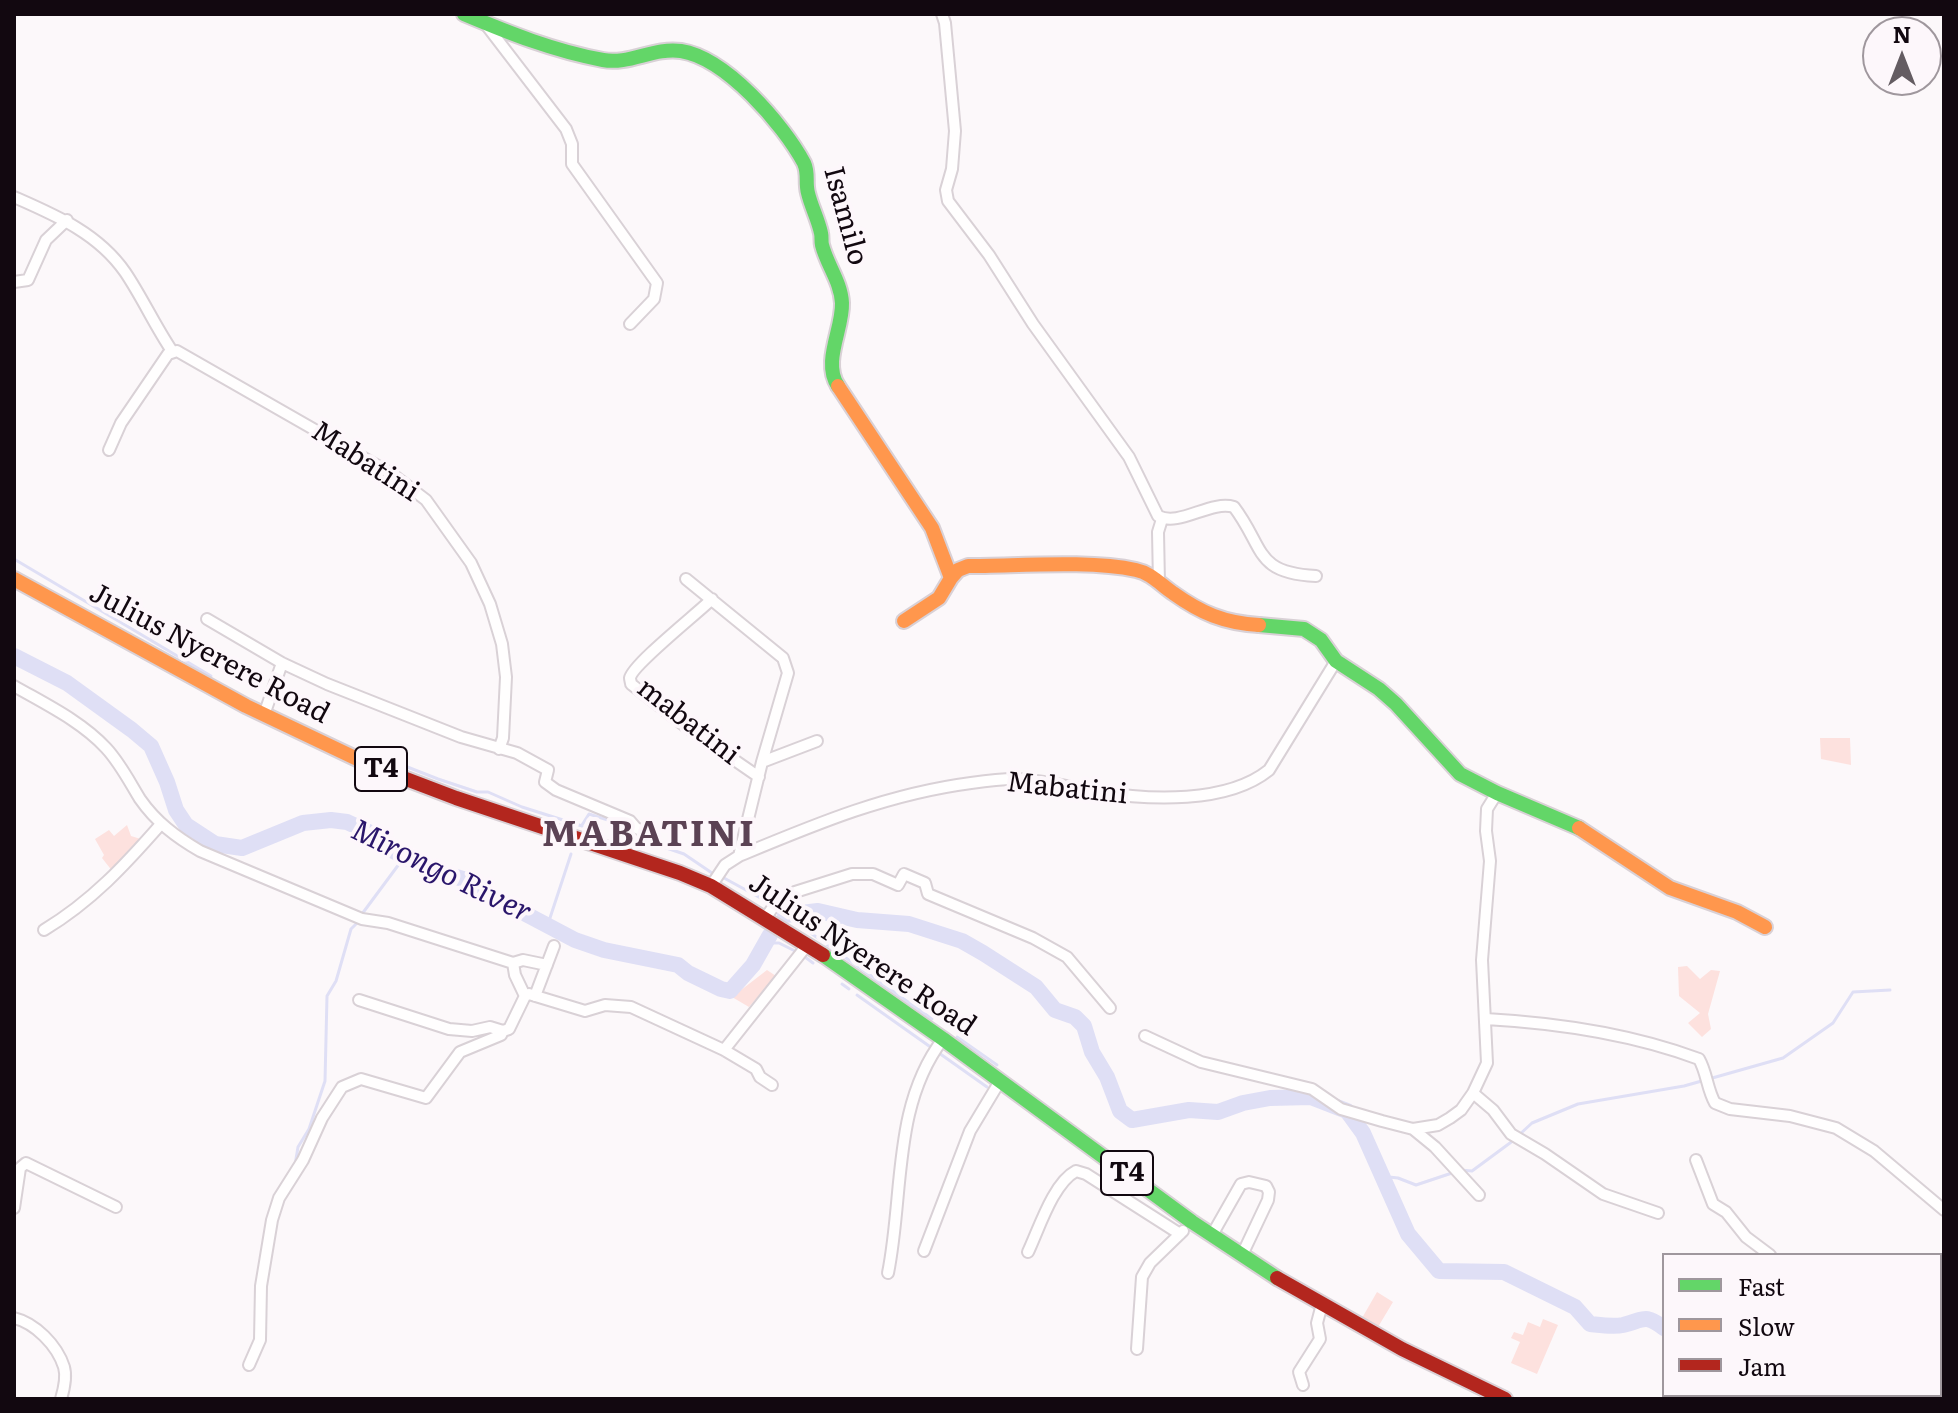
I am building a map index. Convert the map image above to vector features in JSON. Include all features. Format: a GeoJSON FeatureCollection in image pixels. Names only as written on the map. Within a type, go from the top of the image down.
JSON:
{"type":"FeatureCollection","features":[{"type":"Feature","properties":{"kind":"main road","name":"Isamilo"},"geometry":{"type":"LineString","coordinates":[[464,14],[525,40],[606,61],[677,50],[725,70],[753,95],[800,154],[808,175],[806,188],[842,303],[833,358],[835,381],[932,528],[951,578]]}},
{"type":"Feature","properties":{"kind":"main road"},"geometry":{"type":"LineString","coordinates":[[904,621],[939,598],[958,570],[968,566],[1095,566],[1148,574],[1219,620],[1304,629],[1321,640],[1336,661],[1396,704],[1460,774],[1575,825],[1670,888],[1737,912],[1765,927]]}},
{"type":"Feature","properties":{"kind":"main road","name":"Julius Nyerere Road"},"geometry":{"type":"LineString","coordinates":[[14,579],[264,715],[382,770],[680,873],[771,910],[808,944],[937,1047],[1000,1081],[1192,1222],[1322,1304],[1402,1349],[1505,1399]]}},
{"type":"Feature","properties":{"kind":"street"},"geometry":{"type":"LineString","coordinates":[[942,14],[954,114],[952,169],[946,190],[948,201],[1129,457],[1154,510],[1162,519]]}},
{"type":"Feature","properties":{"kind":"street"},"geometry":{"type":"LineString","coordinates":[[486,25],[566,129],[572,144],[572,164],[657,283],[654,299],[630,324]]}},
{"type":"Feature","properties":{"kind":"street"},"geometry":{"type":"LineString","coordinates":[[14,197],[67,220],[97,243],[124,272],[172,351],[121,423],[109,450]]}},
{"type":"Feature","properties":{"kind":"street"},"geometry":{"type":"LineString","coordinates":[[14,282],[28,280],[46,240],[67,220]]}},
{"type":"Feature","properties":{"kind":"street","name":"Mabatini"},"geometry":{"type":"LineString","coordinates":[[172,351],[181,352],[341,444],[392,474],[426,500],[471,563],[490,604],[498,631],[506,677],[503,738],[499,749]]}},
{"type":"Feature","properties":{"kind":"street"},"geometry":{"type":"LineString","coordinates":[[1162,519],[1222,505],[1234,507],[1274,568],[1289,574],[1316,576]]}},
{"type":"Feature","properties":{"kind":"street"},"geometry":{"type":"LineString","coordinates":[[1159,583],[1158,532],[1162,519]]}},
{"type":"Feature","properties":{"kind":"street"},"geometry":{"type":"LineString","coordinates":[[686,579],[788,665],[786,683],[762,762],[739,856]]}},
{"type":"Feature","properties":{"kind":"street","name":"mabatini"},"geometry":{"type":"LineString","coordinates":[[712,599],[647,658],[632,674],[631,684],[759,777]]}},
{"type":"Feature","properties":{"kind":"street"},"geometry":{"type":"LineString","coordinates":[[207,619],[282,663],[393,712],[517,753],[548,770],[545,782],[556,790],[630,821],[647,833]]}},
{"type":"Feature","properties":{"kind":"street","name":"Mabatini"},"geometry":{"type":"LineString","coordinates":[[711,886],[725,865],[739,856],[864,806],[902,795],[1014,779],[1152,798],[1217,794],[1236,788],[1256,780],[1269,770],[1336,661]]}},
{"type":"Feature","properties":{"kind":"street"},"geometry":{"type":"LineString","coordinates":[[264,715],[282,663]]}},
{"type":"Feature","properties":{"kind":"street"},"geometry":{"type":"LineString","coordinates":[[14,686],[59,712],[102,744],[161,824],[200,851],[362,919],[388,923],[513,963],[523,960],[547,965]]}},
{"type":"Feature","properties":{"kind":"street"},"geometry":{"type":"LineString","coordinates":[[762,762],[817,741]]}},
{"type":"Feature","properties":{"kind":"street"},"geometry":{"type":"LineString","coordinates":[[1413,1129],[1438,1125],[1461,1110],[1487,1063],[1482,960],[1490,861],[1486,831],[1487,809],[1497,793]]}},
{"type":"Feature","properties":{"kind":"street"},"geometry":{"type":"LineString","coordinates":[[44,930],[115,876],[161,824]]}},
{"type":"Feature","properties":{"kind":"street"},"geometry":{"type":"LineString","coordinates":[[771,910],[795,892],[852,874],[873,874],[898,885],[904,874],[925,883],[928,894],[1033,938],[1067,957],[1110,1008]]}},
{"type":"Feature","properties":{"kind":"street"},"geometry":{"type":"LineString","coordinates":[[724,1050],[808,944]]}},
{"type":"Feature","properties":{"kind":"street"},"geometry":{"type":"LineString","coordinates":[[249,1365],[260,1340],[261,1286],[272,1220],[279,1198],[342,1087],[361,1079],[426,1098],[460,1052],[501,1035],[512,1026],[547,965],[554,946]]}},
{"type":"Feature","properties":{"kind":"street"},"geometry":{"type":"LineString","coordinates":[[513,963],[515,975],[530,996],[585,1011],[605,1005],[631,1007],[724,1050],[756,1069],[760,1077],[772,1085]]}},
{"type":"Feature","properties":{"kind":"street"},"geometry":{"type":"LineString","coordinates":[[359,1000],[442,1027],[472,1031],[490,1027],[503,1031]]}},
{"type":"Feature","properties":{"kind":"street"},"geometry":{"type":"LineString","coordinates":[[1486,1019],[1603,1034],[1699,1059],[1715,1103],[1730,1109],[1790,1116],[1836,1128],[1874,1151],[1944,1210]]}},
{"type":"Feature","properties":{"kind":"street"},"geometry":{"type":"LineString","coordinates":[[1145,1036],[1201,1062],[1312,1089],[1341,1109],[1413,1129],[1435,1147],[1479,1195]]}},
{"type":"Feature","properties":{"kind":"street"},"geometry":{"type":"LineString","coordinates":[[888,1273],[911,1098],[937,1047]]}},
{"type":"Feature","properties":{"kind":"street"},"geometry":{"type":"LineString","coordinates":[[924,1251],[970,1131],[1000,1081]]}},
{"type":"Feature","properties":{"kind":"street"},"geometry":{"type":"LineString","coordinates":[[1473,1093],[1493,1110],[1511,1134],[1528,1146],[1603,1194],[1658,1213]]}},
{"type":"Feature","properties":{"kind":"street"},"geometry":{"type":"LineString","coordinates":[[1696,1160],[1713,1204],[1726,1212],[1746,1237],[1767,1253]]}},
{"type":"Feature","properties":{"kind":"street"},"geometry":{"type":"LineString","coordinates":[[1093,1179],[1112,1162]]}},
{"type":"Feature","properties":{"kind":"street"},"geometry":{"type":"LineString","coordinates":[[14,1208],[20,1168],[26,1163],[116,1207]]}},
{"type":"Feature","properties":{"kind":"street"},"geometry":{"type":"LineString","coordinates":[[1028,1252],[1064,1179],[1076,1171],[1086,1174],[1180,1234]]}},
{"type":"Feature","properties":{"kind":"street"},"geometry":{"type":"LineString","coordinates":[[1212,1235],[1241,1184],[1249,1182],[1266,1186],[1268,1200],[1242,1255]]}},
{"type":"Feature","properties":{"kind":"street"},"geometry":{"type":"LineString","coordinates":[[1137,1349],[1142,1277],[1150,1263],[1192,1222]]}},
{"type":"Feature","properties":{"kind":"street"},"geometry":{"type":"LineString","coordinates":[[1303,1385],[1299,1372],[1320,1339],[1317,1323],[1322,1304]]}},
{"type":"Feature","properties":{"kind":"street"},"geometry":{"type":"LineString","coordinates":[[14,1318],[35,1328],[59,1356],[65,1376],[61,1399]]}},
{"type":"Feature","properties":{"kind":"shaded area"},"geometry":{"type":"Polygon","coordinates":[[[1820,738],[1850,738],[1851,765],[1821,759],[1820,738]]]}},
{"type":"Feature","properties":{"kind":"shaded area"},"geometry":{"type":"Polygon","coordinates":[[[127,825],[131,836],[144,840],[113,872],[102,858],[104,855],[95,839],[109,830],[114,836],[127,825]]]}},
{"type":"Feature","properties":{"kind":"shaded area"},"geometry":{"type":"Polygon","coordinates":[[[1687,966],[1700,979],[1711,970],[1720,971],[1708,1014],[1711,1029],[1702,1037],[1688,1023],[1700,1013],[1679,996],[1678,967],[1687,966]]]}},
{"type":"Feature","properties":{"kind":"shaded area"},"geometry":{"type":"Polygon","coordinates":[[[767,970],[776,976],[749,1007],[732,997],[767,970]]]}},
{"type":"Feature","properties":{"kind":"shaded area"},"geometry":{"type":"Polygon","coordinates":[[[1377,1292],[1393,1302],[1378,1327],[1362,1318],[1377,1292]]]}},
{"type":"Feature","properties":{"kind":"shaded area"},"geometry":{"type":"Polygon","coordinates":[[[1543,1319],[1558,1325],[1537,1374],[1511,1363],[1520,1342],[1511,1338],[1514,1332],[1523,1335],[1528,1322],[1540,1327],[1543,1319]]]}},
{"type":"Feature","properties":{"kind":"waterway"},"geometry":{"type":"LineString","coordinates":[[14,559],[211,676]]}},
{"type":"Feature","properties":{"kind":"waterway","name":"Mirongo River"},"geometry":{"type":"LineString","coordinates":[[14,656],[67,683],[151,746],[176,810],[186,825],[215,844],[242,848],[303,823],[347,822],[375,835],[386,847],[425,868],[470,881],[486,893],[575,940],[604,950],[678,965],[688,973],[730,991],[753,965],[770,935]]}},
{"type":"Feature","properties":{"kind":"waterway"},"geometry":{"type":"LineString","coordinates":[[364,750],[438,779],[477,792],[488,792],[522,807],[582,826]]}},
{"type":"Feature","properties":{"kind":"waterway"},"geometry":{"type":"LineString","coordinates":[[582,825],[589,814],[630,827]]}},
{"type":"Feature","properties":{"kind":"waterway"},"geometry":{"type":"LineString","coordinates":[[643,836],[646,841],[684,854],[712,873]]}},
{"type":"Feature","properties":{"kind":"waterway"},"geometry":{"type":"LineString","coordinates":[[548,924],[571,854]]}},
{"type":"Feature","properties":{"kind":"waterway"},"geometry":{"type":"LineString","coordinates":[[362,914],[405,856]]}},
{"type":"Feature","properties":{"kind":"waterway"},"geometry":{"type":"LineString","coordinates":[[724,878],[788,913]]}},
{"type":"Feature","properties":{"kind":"waterway","name":"Mirongo River"},"geometry":{"type":"LineString","coordinates":[[785,915],[818,911],[857,920],[909,924],[962,941],[983,953],[1036,987],[1055,1010],[1075,1017],[1084,1026],[1092,1052],[1107,1077],[1120,1111],[1132,1120],[1189,1110],[1218,1112],[1270,1098],[1311,1097],[1347,1111],[1363,1133],[1408,1234],[1439,1271],[1504,1272],[1575,1307],[1590,1324],[1619,1326],[1648,1319],[1662,1327]]}},
{"type":"Feature","properties":{"kind":"waterway"},"geometry":{"type":"LineString","coordinates":[[792,913],[798,924],[932,1019]]}},
{"type":"Feature","properties":{"kind":"waterway"},"geometry":{"type":"LineString","coordinates":[[295,1165],[298,1147],[309,1129],[325,1081],[327,996],[336,981],[351,929],[357,923]]}},
{"type":"Feature","properties":{"kind":"waterway"},"geometry":{"type":"LineString","coordinates":[[766,943],[779,943],[797,952]]}},
{"type":"Feature","properties":{"kind":"waterway"},"geometry":{"type":"LineString","coordinates":[[805,957],[813,963]]}},
{"type":"Feature","properties":{"kind":"waterway"},"geometry":{"type":"LineString","coordinates":[[842,984],[849,989]]}},
{"type":"Feature","properties":{"kind":"waterway"},"geometry":{"type":"LineString","coordinates":[[1519,1135],[1532,1123],[1578,1104],[1684,1086],[1783,1058],[1833,1023],[1853,992],[1890,990]]}},
{"type":"Feature","properties":{"kind":"waterway"},"geometry":{"type":"LineString","coordinates":[[857,995],[987,1087]]}},
{"type":"Feature","properties":{"kind":"waterway"},"geometry":{"type":"LineString","coordinates":[[957,1037],[997,1065]]}},
{"type":"Feature","properties":{"kind":"waterway"},"geometry":{"type":"LineString","coordinates":[[1460,1170],[1472,1171],[1514,1140]]}},
{"type":"Feature","properties":{"kind":"waterway"},"geometry":{"type":"LineString","coordinates":[[1380,1176],[1398,1178],[1416,1185],[1452,1173]]}},
{"type":"Feature","properties":{"kind":"traffic: fast"},"geometry":{"type":"LineString","coordinates":[[464,14],[515,35],[603,60],[681,51],[716,66],[752,95],[782,130],[804,163],[808,193],[820,228],[822,245],[841,295],[841,313],[832,356],[838,386]]}},
{"type":"Feature","properties":{"kind":"traffic: fast"},"geometry":{"type":"LineString","coordinates":[[1259,625],[1304,629],[1321,640],[1336,661],[1396,704],[1460,774],[1579,828]]}},
{"type":"Feature","properties":{"kind":"traffic: fast"},"geometry":{"type":"LineString","coordinates":[[823,955],[1192,1222],[1277,1278]]}},
{"type":"Feature","properties":{"kind":"traffic: slow"},"geometry":{"type":"LineString","coordinates":[[838,386],[932,528],[951,578],[939,598],[904,621]]}},
{"type":"Feature","properties":{"kind":"traffic: slow"},"geometry":{"type":"LineString","coordinates":[[951,578],[958,570],[968,566],[1075,564],[1117,567],[1146,574],[1213,616],[1259,625]]}},
{"type":"Feature","properties":{"kind":"traffic: slow"},"geometry":{"type":"LineString","coordinates":[[14,579],[246,706],[372,766]]}},
{"type":"Feature","properties":{"kind":"traffic: slow"},"geometry":{"type":"LineString","coordinates":[[1579,828],[1670,888],[1737,912],[1765,927]]}},
{"type":"Feature","properties":{"kind":"traffic: jam"},"geometry":{"type":"LineString","coordinates":[[372,766],[456,798],[680,873],[711,886],[823,955]]}},
{"type":"Feature","properties":{"kind":"traffic: jam"},"geometry":{"type":"LineString","coordinates":[[1277,1278],[1402,1349],[1505,1399]]}},
{"type":"Feature","properties":{"kind":"district","name":"MABATINI"},"geometry":{"type":"Point","coordinates":[649,835]}}]}
